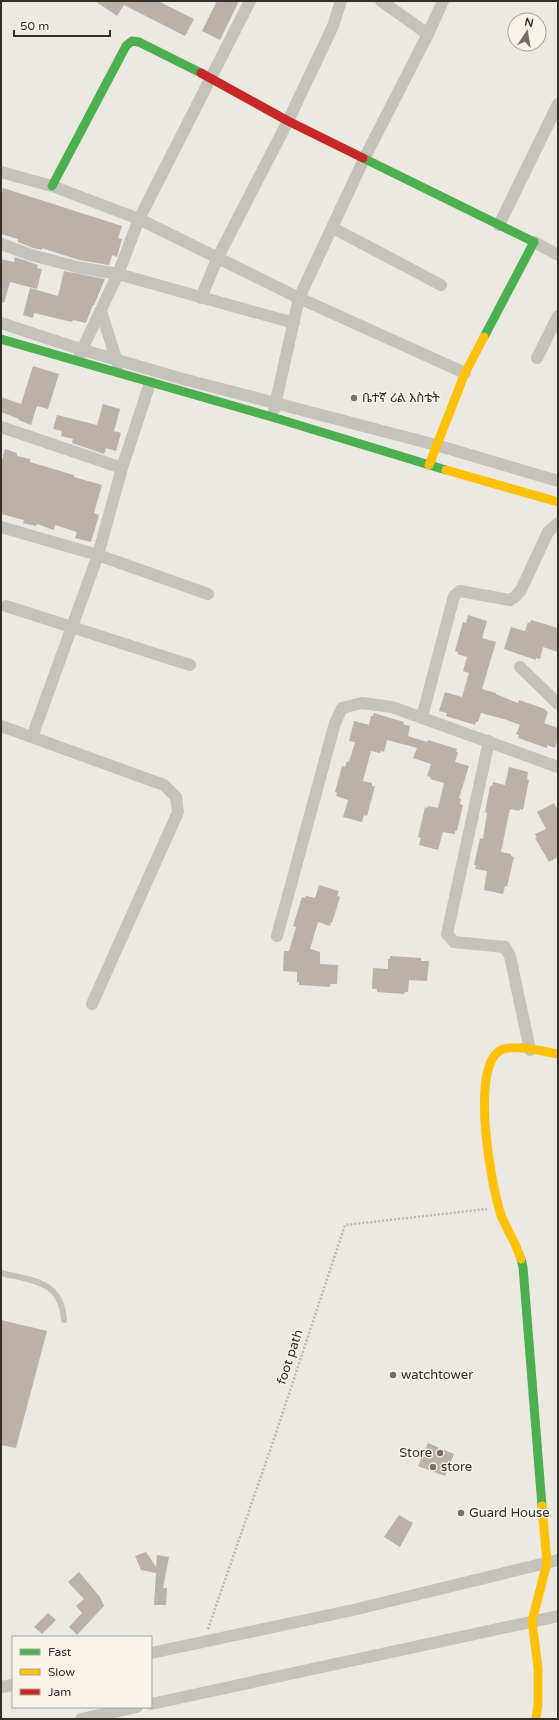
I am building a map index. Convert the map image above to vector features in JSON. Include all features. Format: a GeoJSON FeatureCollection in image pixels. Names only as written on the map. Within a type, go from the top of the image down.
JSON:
{"type":"FeatureCollection","features":[{"type":"Feature","properties":{"kind":"street"},"geometry":{"type":"LineString","coordinates":[[76,362],[118,274],[139,219],[250,1]]}},
{"type":"Feature","properties":{"kind":"street"},"geometry":{"type":"LineString","coordinates":[[201,298],[217,259],[288,121],[333,26],[341,1]]}},
{"type":"Feature","properties":{"kind":"street"},"geometry":{"type":"LineString","coordinates":[[381,1],[428,34]]}},
{"type":"Feature","properties":{"kind":"street"},"geometry":{"type":"LineString","coordinates":[[272,417],[299,298],[364,159],[428,34],[443,1]]}},
{"type":"Feature","properties":{"kind":"street"},"geometry":{"type":"LineString","coordinates":[[52,186],[128,42],[132,41],[139,42],[212,78],[288,121],[558,255]]}},
{"type":"Feature","properties":{"kind":"street"},"geometry":{"type":"LineString","coordinates":[[499,225],[558,104]]}},
{"type":"Feature","properties":{"kind":"street"},"geometry":{"type":"LineString","coordinates":[[1,172],[52,186],[139,219],[217,259],[299,298],[465,373]]}},
{"type":"Feature","properties":{"kind":"street"},"geometry":{"type":"LineString","coordinates":[[333,228],[441,285]]}},
{"type":"Feature","properties":{"kind":"street"},"geometry":{"type":"LineString","coordinates":[[428,465],[465,373],[534,242]]}},
{"type":"Feature","properties":{"kind":"street"},"geometry":{"type":"LineString","coordinates":[[1,244],[77,267],[118,274],[294,324]]}},
{"type":"Feature","properties":{"kind":"street"},"geometry":{"type":"LineString","coordinates":[[101,311],[121,375]]}},
{"type":"Feature","properties":{"kind":"street"},"geometry":{"type":"LineString","coordinates":[[537,358],[558,316]]}},
{"type":"Feature","properties":{"kind":"street"},"geometry":{"type":"LineString","coordinates":[[1,323],[117,360],[436,445],[558,481]]}},
{"type":"Feature","properties":{"kind":"street"},"geometry":{"type":"LineString","coordinates":[[1,339],[121,375],[272,417],[428,465],[558,502]]}},
{"type":"Feature","properties":{"kind":"street"},"geometry":{"type":"LineString","coordinates":[[32,737],[98,556],[122,468],[150,383]]}},
{"type":"Feature","properties":{"kind":"street"},"geometry":{"type":"LineString","coordinates":[[1,427],[122,468]]}},
{"type":"Feature","properties":{"kind":"street"},"geometry":{"type":"LineString","coordinates":[[422,717],[454,596],[460,591],[510,600],[516,597],[521,590],[548,532],[558,523]]}},
{"type":"Feature","properties":{"kind":"street"},"geometry":{"type":"LineString","coordinates":[[1,527],[98,556],[208,594]]}},
{"type":"Feature","properties":{"kind":"street"},"geometry":{"type":"LineString","coordinates":[[6,606],[190,664]]}},
{"type":"Feature","properties":{"kind":"street"},"geometry":{"type":"LineString","coordinates":[[520,667],[558,704]]}},
{"type":"Feature","properties":{"kind":"street"},"geometry":{"type":"LineString","coordinates":[[277,936],[335,723],[342,708],[362,703],[392,707],[558,767]]}},
{"type":"Feature","properties":{"kind":"street"},"geometry":{"type":"LineString","coordinates":[[1,726],[164,785],[176,797],[178,812],[92,1004]]}},
{"type":"Feature","properties":{"kind":"street"},"geometry":{"type":"LineString","coordinates":[[489,742],[447,934],[454,942],[505,947],[510,956],[530,1050]]}},
{"type":"Feature","properties":{"kind":"street"},"geometry":{"type":"LineString","coordinates":[[536,1719],[538,1704],[538,1668],[532,1622],[553,1561],[523,1267],[514,1240],[499,1208],[490,1171],[485,1128],[487,1075],[492,1061],[498,1052],[511,1048],[558,1054]]}},
{"type":"Feature","properties":{"kind":"street"},"geometry":{"type":"LineString","coordinates":[[152,1653],[353,1610],[553,1561]]}},
{"type":"Feature","properties":{"kind":"street"},"geometry":{"type":"LineString","coordinates":[[152,1704],[558,1616]]}},
{"type":"Feature","properties":{"kind":"street"},"geometry":{"type":"LineString","coordinates":[[1,1687],[12,1685]]}},
{"type":"Feature","properties":{"kind":"street"},"geometry":{"type":"LineString","coordinates":[[81,1719],[132,1708]]}},
{"type":"Feature","properties":{"kind":"lane"},"geometry":{"type":"LineString","coordinates":[[1,1273],[45,1284],[54,1290],[64,1309],[64,1320]]}},
{"type":"Feature","properties":{"kind":"path","name":"foot path"},"geometry":{"type":"LineString","coordinates":[[203,1642],[275,1436],[345,1225],[499,1208]]}},
{"type":"Feature","properties":{"kind":"building"},"geometry":{"type":"Polygon","coordinates":[[[95,1],[158,1],[194,19],[185,36],[124,5],[117,16],[95,1]]]}},
{"type":"Feature","properties":{"kind":"building"},"geometry":{"type":"Polygon","coordinates":[[[217,1],[239,1],[220,40],[202,31],[217,1]]]}},
{"type":"Feature","properties":{"kind":"building"},"geometry":{"type":"Polygon","coordinates":[[[3,188],[122,226],[118,238],[122,239],[117,257],[112,255],[109,265],[79,260],[42,248],[42,250],[33,248],[18,242],[18,239],[1,234],[1,195],[3,188]]]}},
{"type":"Feature","properties":{"kind":"building"},"geometry":{"type":"Polygon","coordinates":[[[15,257],[38,265],[37,268],[42,269],[37,289],[10,282],[4,303],[1,302],[1,259],[14,262],[15,257]]]}},
{"type":"Feature","properties":{"kind":"building"},"geometry":{"type":"Polygon","coordinates":[[[64,271],[105,279],[86,323],[73,320],[72,322],[34,313],[33,318],[23,315],[30,288],[58,296],[64,271]]]}},
{"type":"Feature","properties":{"kind":"building"},"geometry":{"type":"Polygon","coordinates":[[[33,366],[59,374],[48,409],[37,406],[31,425],[1,412],[1,397],[21,404],[33,366]]]}},
{"type":"Feature","properties":{"kind":"building"},"geometry":{"type":"Polygon","coordinates":[[[103,404],[120,409],[114,431],[121,433],[116,451],[106,448],[104,454],[72,443],[73,439],[61,436],[62,431],[53,429],[57,415],[97,425],[103,404]]]}},
{"type":"Feature","properties":{"kind":"building"},"geometry":{"type":"Polygon","coordinates":[[[5,449],[17,453],[17,456],[30,459],[30,462],[102,485],[94,513],[99,515],[91,542],[75,538],[77,532],[55,525],[54,530],[37,524],[36,526],[23,523],[24,520],[1,514],[1,464],[5,449]]]}},
{"type":"Feature","properties":{"kind":"building"},"geometry":{"type":"Polygon","coordinates":[[[468,615],[487,621],[482,638],[496,642],[482,689],[496,693],[518,703],[519,700],[545,709],[548,712],[544,723],[558,728],[558,739],[555,748],[547,745],[547,748],[518,738],[519,735],[516,734],[520,725],[504,719],[481,713],[478,722],[476,722],[475,725],[446,716],[447,713],[439,711],[445,692],[462,697],[469,673],[463,671],[467,657],[457,654],[458,652],[455,651],[463,622],[466,623],[468,615]]]}},
{"type":"Feature","properties":{"kind":"building"},"geometry":{"type":"Polygon","coordinates":[[[531,620],[558,628],[558,652],[543,647],[540,659],[536,658],[536,660],[504,649],[511,627],[525,631],[528,622],[530,623],[531,620]]]}},
{"type":"Feature","properties":{"kind":"building"},"geometry":{"type":"Polygon","coordinates":[[[374,713],[404,722],[403,724],[410,726],[408,736],[427,742],[428,740],[457,749],[456,752],[458,752],[455,762],[469,766],[459,798],[461,799],[460,804],[463,805],[457,831],[455,831],[455,834],[443,832],[438,850],[419,845],[421,838],[418,837],[425,807],[428,808],[428,806],[438,808],[444,783],[430,779],[431,777],[427,776],[431,764],[413,758],[417,748],[387,740],[384,752],[381,751],[380,753],[371,751],[363,781],[372,783],[372,786],[375,786],[367,816],[364,815],[362,822],[343,817],[348,800],[336,796],[337,793],[335,792],[342,766],[345,767],[347,761],[349,762],[355,742],[349,741],[354,721],[369,725],[371,716],[373,716],[374,713]]]}},
{"type":"Feature","properties":{"kind":"building"},"geometry":{"type":"Polygon","coordinates":[[[509,767],[528,772],[527,779],[529,780],[523,810],[520,809],[519,811],[510,809],[501,852],[511,854],[511,856],[514,857],[507,887],[505,886],[503,894],[484,890],[487,871],[475,869],[476,865],[474,865],[480,838],[483,839],[487,813],[485,812],[490,786],[492,786],[493,782],[505,785],[509,767]]]}},
{"type":"Feature","properties":{"kind":"building"},"geometry":{"type":"Polygon","coordinates":[[[554,803],[558,810],[558,857],[549,862],[535,838],[537,838],[535,834],[546,829],[537,812],[554,803]]]}},
{"type":"Feature","properties":{"kind":"building"},"geometry":{"type":"Polygon","coordinates":[[[319,885],[339,891],[337,896],[340,897],[330,926],[318,922],[310,949],[320,952],[320,964],[338,965],[337,984],[330,984],[330,987],[299,985],[299,982],[297,982],[297,972],[283,971],[284,951],[289,951],[296,927],[293,926],[302,897],[305,898],[306,896],[315,898],[319,885]]]}},
{"type":"Feature","properties":{"kind":"building"},"geometry":{"type":"Polygon","coordinates":[[[390,956],[421,958],[421,961],[429,961],[427,981],[409,980],[408,992],[405,992],[404,994],[377,992],[377,989],[372,989],[373,968],[388,969],[388,959],[390,959],[390,956]]]}},
{"type":"Feature","properties":{"kind":"building"},"geometry":{"type":"Polygon","coordinates":[[[1,1320],[47,1331],[16,1448],[1,1445],[1,1320]]]}},
{"type":"Feature","properties":{"kind":"building"},"geometry":{"type":"Polygon","coordinates":[[[428,1443],[454,1454],[445,1476],[418,1466],[428,1443]]]}},
{"type":"Feature","properties":{"kind":"building"},"geometry":{"type":"Polygon","coordinates":[[[399,1515],[413,1523],[400,1547],[384,1537],[399,1515]]]}},
{"type":"Feature","properties":{"kind":"building"},"geometry":{"type":"Polygon","coordinates":[[[146,1552],[156,1567],[157,1555],[169,1557],[163,1588],[167,1588],[166,1605],[154,1605],[156,1573],[141,1570],[135,1556],[146,1552]]]}},
{"type":"Feature","properties":{"kind":"building"},"geometry":{"type":"Polygon","coordinates":[[[79,1572],[100,1597],[104,1606],[77,1635],[69,1627],[82,1613],[76,1606],[84,1599],[68,1582],[79,1572]]]}},
{"type":"Feature","properties":{"kind":"building"},"geometry":{"type":"Polygon","coordinates":[[[48,1613],[56,1620],[42,1634],[34,1627],[48,1613]]]}},
{"type":"Feature","properties":{"kind":"traffic: fast"},"geometry":{"type":"LineString","coordinates":[[52,186],[126,46],[132,41],[139,42],[201,73]]}},
{"type":"Feature","properties":{"kind":"traffic: fast"},"geometry":{"type":"LineString","coordinates":[[363,158],[534,242],[484,337]]}},
{"type":"Feature","properties":{"kind":"traffic: fast"},"geometry":{"type":"LineString","coordinates":[[1,339],[272,417],[446,470]]}},
{"type":"Feature","properties":{"kind":"traffic: fast"},"geometry":{"type":"LineString","coordinates":[[521,1259],[523,1267],[542,1506]]}},
{"type":"Feature","properties":{"kind":"traffic: slow"},"geometry":{"type":"LineString","coordinates":[[429,465],[465,373],[484,337]]}},
{"type":"Feature","properties":{"kind":"traffic: slow"},"geometry":{"type":"LineString","coordinates":[[446,470],[558,502]]}},
{"type":"Feature","properties":{"kind":"traffic: slow"},"geometry":{"type":"LineString","coordinates":[[521,1259],[517,1247],[501,1215],[493,1180],[484,1105],[486,1083],[490,1064],[498,1052],[503,1049],[519,1048],[558,1054]]}},
{"type":"Feature","properties":{"kind":"traffic: slow"},"geometry":{"type":"LineString","coordinates":[[536,1719],[538,1704],[538,1668],[532,1621],[547,1563],[542,1506]]}},
{"type":"Feature","properties":{"kind":"traffic: jam"},"geometry":{"type":"LineString","coordinates":[[201,73],[288,121],[363,158]]}},
{"type":"Feature","properties":{"kind":"place","name":"ቤተኛ ሪል እስቴት"},"geometry":{"type":"Point","coordinates":[354,398]}},
{"type":"Feature","properties":{"kind":"place","name":"watchtower"},"geometry":{"type":"Point","coordinates":[393,1375]}},
{"type":"Feature","properties":{"kind":"place","name":"Store"},"geometry":{"type":"Point","coordinates":[440,1453]}},
{"type":"Feature","properties":{"kind":"place","name":"store"},"geometry":{"type":"Point","coordinates":[433,1467]}},
{"type":"Feature","properties":{"kind":"place","name":"Guard House"},"geometry":{"type":"Point","coordinates":[461,1513]}}]}
